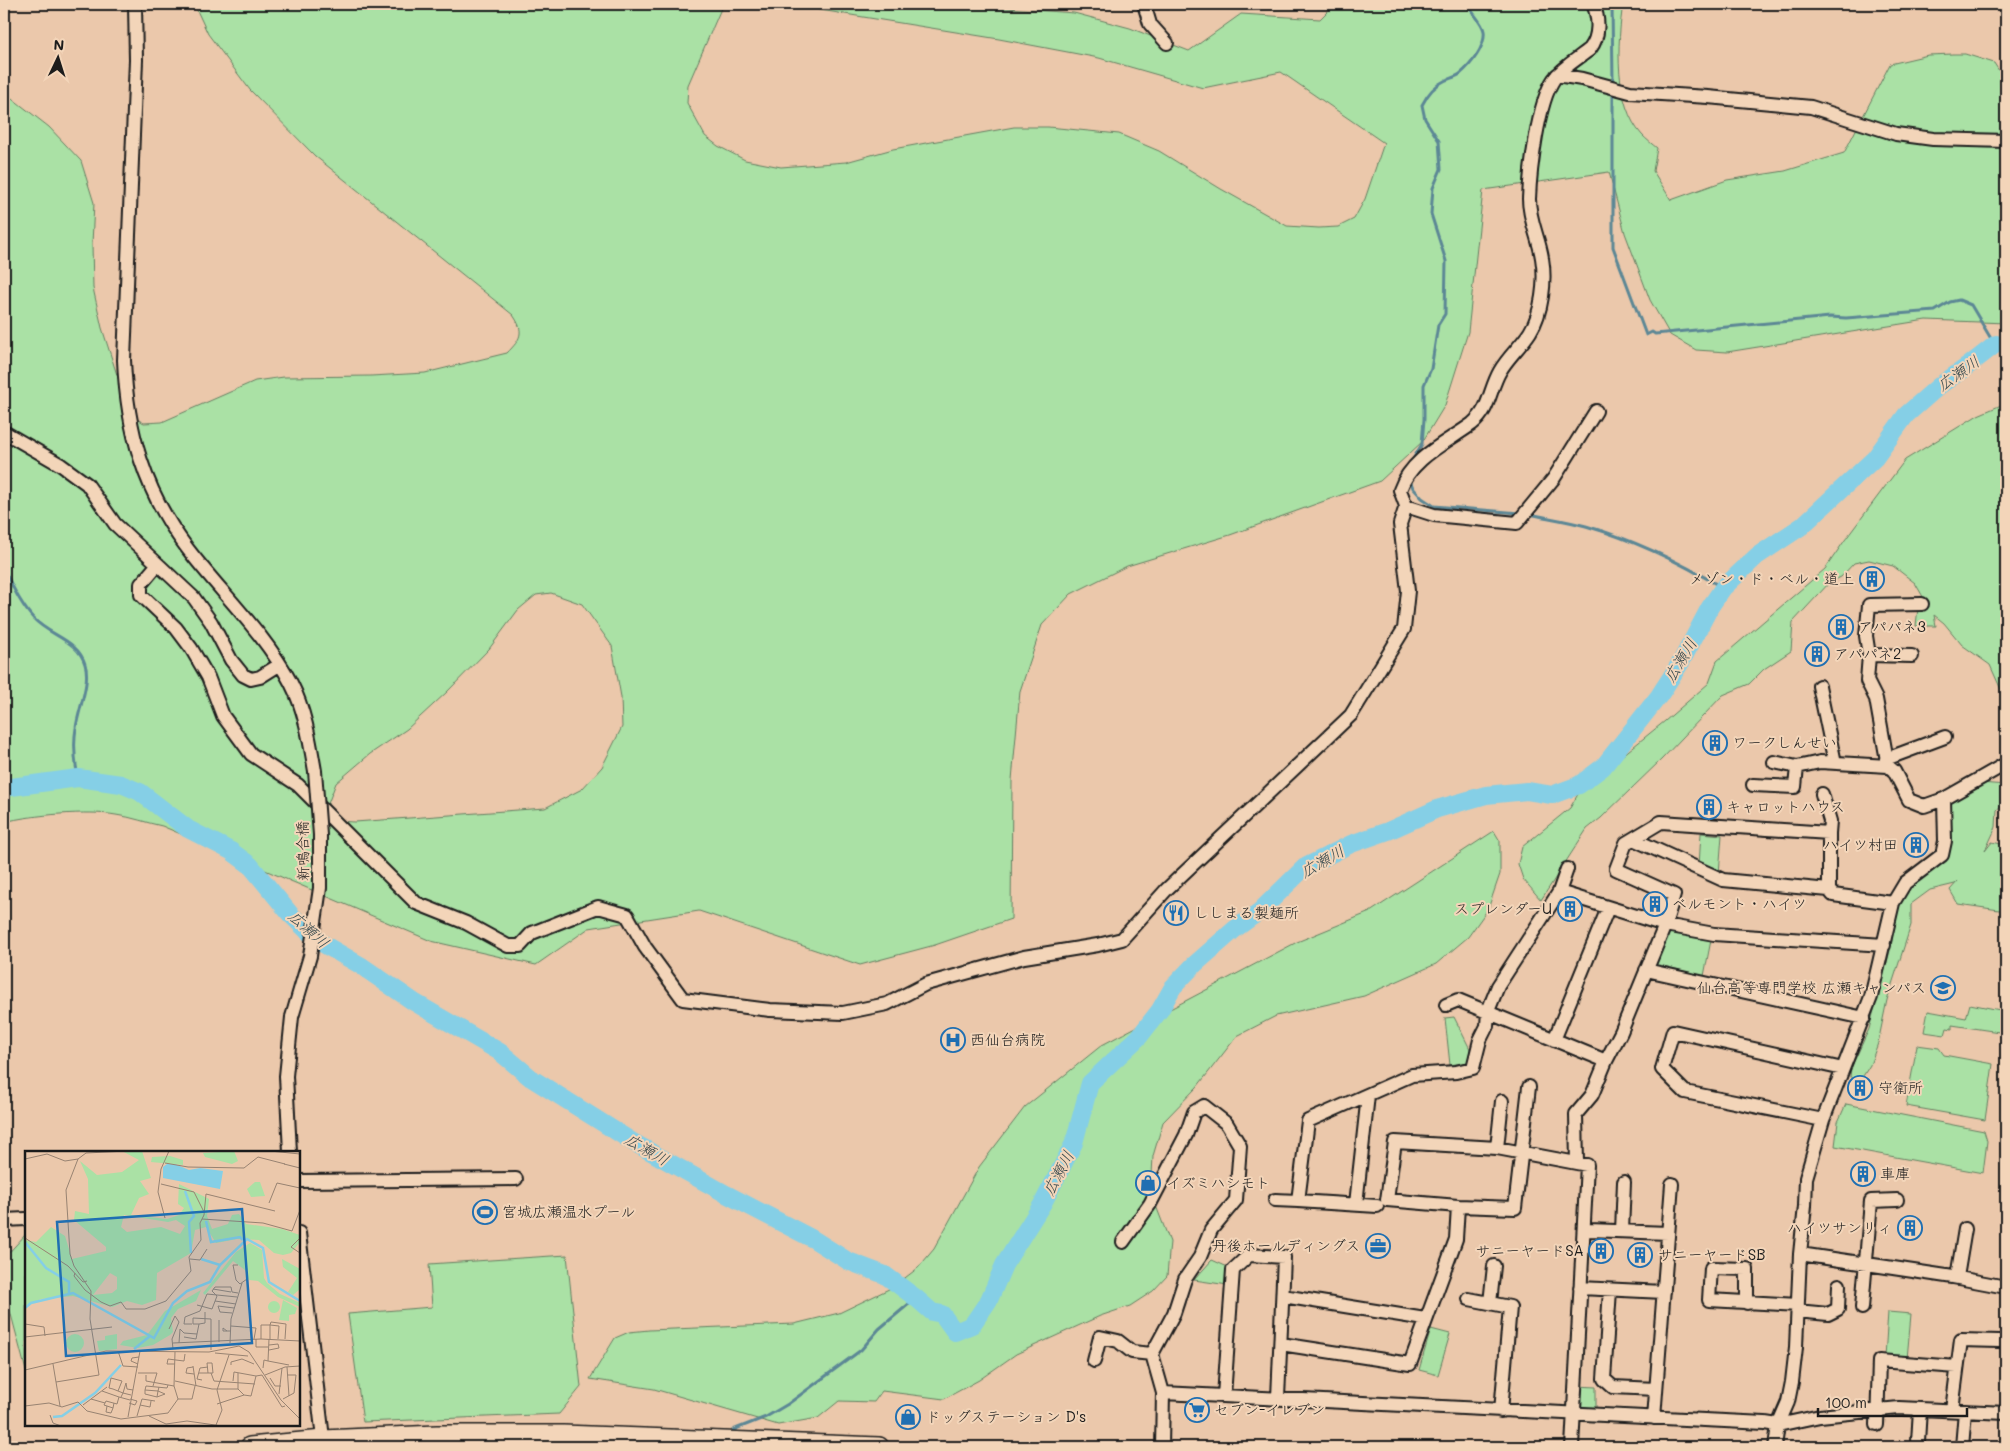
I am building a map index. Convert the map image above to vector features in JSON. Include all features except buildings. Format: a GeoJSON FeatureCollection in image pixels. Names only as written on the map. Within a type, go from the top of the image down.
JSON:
{"type":"FeatureCollection","features":[{"type":"Feature","properties":{"kind":"highway"},"geometry":{"type":"LineString","coordinates":[[250,1447],[324,1444],[437,1435],[563,1441],[879,1447]]}},
{"type":"Feature","properties":{"kind":"street","name":"新鳴合橋"},"geometry":{"type":"LineString","coordinates":[[135,4],[136,60],[124,360],[125,394],[130,426],[139,458],[167,518],[187,548],[258,632],[291,683],[298,700],[316,771],[320,835],[320,888],[310,956],[292,1017],[286,1076],[290,1151]]}},
{"type":"Feature","properties":{"kind":"street"},"geometry":{"type":"LineString","coordinates":[[1144,4],[1150,24],[1167,42]]}},
{"type":"Feature","properties":{"kind":"street"},"geometry":{"type":"LineString","coordinates":[[158,564],[141,584],[141,595],[176,628],[195,654],[208,677],[223,716],[251,754],[298,785],[416,903],[466,923],[508,946],[520,946],[532,933],[598,907],[627,916],[645,947],[684,999],[779,1010],[842,1013],[887,1004],[926,984],[997,964],[1024,957],[1098,945],[1122,939],[1167,889],[1351,715],[1404,629],[1408,591],[1400,524],[1406,506],[1400,490],[1406,476],[1417,463],[1473,423],[1481,415],[1487,406],[1499,373],[1530,332],[1535,322],[1540,302],[1543,268],[1539,242],[1529,209],[1530,186],[1544,103],[1548,90],[1557,75],[1590,49],[1594,43],[1598,26],[1594,4]]}},
{"type":"Feature","properties":{"kind":"street"},"geometry":{"type":"LineString","coordinates":[[1557,75],[1582,78],[1630,92],[1811,107],[1896,134],[1933,139],[2006,141]]}},
{"type":"Feature","properties":{"kind":"street"},"geometry":{"type":"LineString","coordinates":[[1406,506],[1434,515],[1517,523],[1554,478],[1596,411]]}},
{"type":"Feature","properties":{"kind":"street"},"geometry":{"type":"LineString","coordinates":[[4,432],[61,465],[87,484],[115,524],[194,598],[243,675],[251,679],[260,677],[279,665]]}},
{"type":"Feature","properties":{"kind":"street"},"geometry":{"type":"LineString","coordinates":[[1922,604],[1869,604],[1866,636],[1869,655],[1868,681],[1876,699],[1887,762],[1894,771],[1909,800],[1924,806],[1944,798],[2002,766]]}},
{"type":"Feature","properties":{"kind":"street"},"geometry":{"type":"LineString","coordinates":[[1869,655],[1912,656]]}},
{"type":"Feature","properties":{"kind":"street"},"geometry":{"type":"LineString","coordinates":[[1819,686],[1835,762]]}},
{"type":"Feature","properties":{"kind":"street"},"geometry":{"type":"LineString","coordinates":[[1774,762],[1797,767],[1820,762],[1887,762],[1945,737]]}},
{"type":"Feature","properties":{"kind":"street"},"geometry":{"type":"LineString","coordinates":[[1753,784],[1795,787],[1797,767]]}},
{"type":"Feature","properties":{"kind":"street"},"geometry":{"type":"LineString","coordinates":[[1822,794],[1830,821],[1829,890],[1833,896],[1894,903]]}},
{"type":"Feature","properties":{"kind":"street"},"geometry":{"type":"LineString","coordinates":[[1775,1447],[1778,1426],[1788,1402],[1792,1385],[1800,1254],[1806,1206],[1806,1178],[1823,1120],[1864,1018],[1894,903],[1905,883],[1942,855],[1945,841],[1944,798]]}},
{"type":"Feature","properties":{"kind":"street"},"geometry":{"type":"LineString","coordinates":[[1577,1163],[1576,1114],[1592,1095],[1621,1032],[1665,924],[1674,895],[1616,869],[1626,843],[1661,822],[1829,833]]}},
{"type":"Feature","properties":{"kind":"street"},"geometry":{"type":"LineString","coordinates":[[1633,839],[1723,880],[1829,890]]}},
{"type":"Feature","properties":{"kind":"street"},"geometry":{"type":"LineString","coordinates":[[1298,1201],[1308,1121],[1412,1075],[1456,1072],[1473,1068],[1480,1040],[1487,1026],[1488,1011],[1508,969],[1559,892],[1567,869]]}},
{"type":"Feature","properties":{"kind":"street"},"geometry":{"type":"LineString","coordinates":[[1559,892],[1665,924],[1714,934],[1884,945]]}},
{"type":"Feature","properties":{"kind":"street"},"geometry":{"type":"LineString","coordinates":[[1554,1040],[1608,908]]}},
{"type":"Feature","properties":{"kind":"street"},"geometry":{"type":"LineString","coordinates":[[1646,970],[1864,1018]]}},
{"type":"Feature","properties":{"kind":"street"},"geometry":{"type":"LineString","coordinates":[[1446,1005],[1458,1000],[1606,1061]]}},
{"type":"Feature","properties":{"kind":"street"},"geometry":{"type":"LineString","coordinates":[[1823,1120],[1686,1092],[1662,1069],[1673,1032],[1843,1069]]}},
{"type":"Feature","properties":{"kind":"street"},"geometry":{"type":"LineString","coordinates":[[1529,1087],[1520,1154],[1515,1208],[1458,1206],[1387,1200],[1395,1142],[1496,1148],[1520,1154],[1587,1165],[1572,1447]]}},
{"type":"Feature","properties":{"kind":"street"},"geometry":{"type":"LineString","coordinates":[[1356,1204],[1368,1095]]}},
{"type":"Feature","properties":{"kind":"street"},"geometry":{"type":"LineString","coordinates":[[1496,1148],[1502,1101]]}},
{"type":"Feature","properties":{"kind":"street"},"geometry":{"type":"LineString","coordinates":[[1123,1242],[1150,1204],[1186,1135],[1194,1112],[1204,1106],[1227,1124],[1240,1146],[1240,1172],[1236,1200],[1210,1230],[1200,1257],[1185,1279],[1174,1313],[1152,1354],[1163,1393],[1162,1447]]}},
{"type":"Feature","properties":{"kind":"street"},"geometry":{"type":"LineString","coordinates":[[300,1181],[516,1179]]}},
{"type":"Feature","properties":{"kind":"street"},"geometry":{"type":"LineString","coordinates":[[1622,1231],[1624,1182]]}},
{"type":"Feature","properties":{"kind":"street"},"geometry":{"type":"LineString","coordinates":[[1654,1418],[1672,1184]]}},
{"type":"Feature","properties":{"kind":"street"},"geometry":{"type":"LineString","coordinates":[[1275,1200],[1377,1206]]}},
{"type":"Feature","properties":{"kind":"street"},"geometry":{"type":"LineString","coordinates":[[1862,1308],[1871,1201],[1897,1200]]}},
{"type":"Feature","properties":{"kind":"street"},"geometry":{"type":"LineString","coordinates":[[1281,1344],[1410,1364],[1456,1239],[1458,1206]]}},
{"type":"Feature","properties":{"kind":"street"},"geometry":{"type":"LineString","coordinates":[[4,1220],[25,1219]]}},
{"type":"Feature","properties":{"kind":"street"},"geometry":{"type":"LineString","coordinates":[[1958,1277],[1965,1228]]}},
{"type":"Feature","properties":{"kind":"street"},"geometry":{"type":"LineString","coordinates":[[1588,1230],[1668,1233]]}},
{"type":"Feature","properties":{"kind":"street"},"geometry":{"type":"LineString","coordinates":[[300,1241],[324,1444]]}},
{"type":"Feature","properties":{"kind":"street"},"geometry":{"type":"LineString","coordinates":[[1800,1254],[1958,1277],[2006,1287]]}},
{"type":"Feature","properties":{"kind":"street"},"geometry":{"type":"LineString","coordinates":[[1224,1396],[1233,1270],[1249,1255],[1284,1257],[1278,1398]]}},
{"type":"Feature","properties":{"kind":"street"},"geometry":{"type":"LineString","coordinates":[[1490,1303],[1494,1266]]}},
{"type":"Feature","properties":{"kind":"street"},"geometry":{"type":"LineString","coordinates":[[1746,1303],[1797,1308],[1828,1314],[1838,1309],[1839,1285]]}},
{"type":"Feature","properties":{"kind":"street"},"geometry":{"type":"LineString","coordinates":[[1580,1288],[1664,1292]]}},
{"type":"Feature","properties":{"kind":"street"},"geometry":{"type":"LineString","coordinates":[[1610,1290],[1604,1379],[1612,1387],[1656,1389]]}},
{"type":"Feature","properties":{"kind":"street"},"geometry":{"type":"LineString","coordinates":[[1283,1296],[1425,1319]]}},
{"type":"Feature","properties":{"kind":"street"},"geometry":{"type":"LineString","coordinates":[[1469,1299],[1510,1307],[1500,1411]]}},
{"type":"Feature","properties":{"kind":"street"},"geometry":{"type":"LineString","coordinates":[[1094,1361],[1100,1337],[1118,1341],[1132,1352],[1152,1354]]}},
{"type":"Feature","properties":{"kind":"street"},"geometry":{"type":"LineString","coordinates":[[1962,1447],[1958,1411],[1957,1367],[1960,1340],[1999,1341]]}},
{"type":"Feature","properties":{"kind":"street"},"geometry":{"type":"LineString","coordinates":[[1877,1425],[1880,1361],[1957,1367]]}},
{"type":"Feature","properties":{"kind":"street"},"geometry":{"type":"LineString","coordinates":[[1163,1393],[1765,1423],[1778,1426],[1820,1416],[1877,1410],[1920,1409],[2006,1413]]}},
{"type":"Feature","properties":{"kind":"street"},"geometry":{"type":"LineString","coordinates":[[1918,1442],[1920,1409]]}},
{"type":"Feature","properties":{"kind":"green space"},"geometry":{"type":"Polygon","coordinates":[[[194,4],[723,4],[688,85],[687,103],[705,136],[718,146],[745,160],[781,167],[846,162],[893,149],[1014,127],[1048,127],[1119,134],[1159,151],[1287,226],[1319,228],[1338,227],[1354,219],[1365,199],[1384,143],[1281,72],[1203,88],[1099,58],[999,39],[783,4],[920,4],[960,8],[1007,8],[1074,13],[1130,28],[1189,51],[1241,14],[1320,19],[1335,4],[1623,4],[1619,54],[1622,90],[1626,107],[1642,135],[1657,148],[1653,171],[1671,200],[1727,180],[1785,171],[1844,153],[1890,64],[1928,55],[1965,54],[1994,63],[2006,82],[2006,323],[1926,320],[1727,352],[1696,350],[1670,335],[1650,300],[1625,233],[1609,172],[1483,190],[1468,332],[1445,405],[1423,441],[1380,481],[1230,535],[1127,566],[1071,594],[1042,625],[1020,691],[1012,780],[1011,919],[935,945],[860,965],[699,911],[589,928],[536,965],[431,941],[162,826],[122,816],[91,813],[44,815],[4,822],[4,92],[49,127],[81,161],[94,203],[92,244],[93,288],[102,328],[125,400],[137,419],[144,423],[162,422],[255,381],[284,377],[425,373],[507,353],[516,344],[520,335],[519,326],[513,315],[315,156],[250,90],[208,34],[194,4]],[[551,593],[536,595],[518,610],[489,649],[447,692],[407,729],[370,754],[336,783],[324,814],[332,821],[355,822],[545,808],[582,789],[602,767],[622,727],[621,697],[612,646],[582,604],[551,593]]]}},
{"type":"Feature","properties":{"kind":"green space"},"geometry":{"type":"Polygon","coordinates":[[[2006,403],[2006,716],[2003,694],[1990,665],[1962,645],[1944,623],[1934,615],[1936,626],[1916,626],[1918,607],[1929,607],[1915,583],[1893,566],[1869,560],[1854,563],[1841,577],[1830,582],[1793,622],[1791,651],[1764,669],[1749,684],[1723,695],[1662,759],[1601,818],[1587,829],[1541,900],[1523,879],[1518,864],[1522,847],[1570,808],[1581,789],[1709,683],[1717,661],[1825,569],[1905,460],[1978,415],[2006,403]]]}},
{"type":"Feature","properties":{"kind":"green space"},"geometry":{"type":"Polygon","coordinates":[[[1980,783],[2006,785],[2006,800],[1997,810],[1996,827],[1985,851],[1992,842],[2006,845],[2006,911],[1958,904],[1950,890],[1958,881],[1955,884],[1930,890],[1911,904],[1911,925],[1887,1000],[1878,1043],[1870,1065],[1860,1081],[1850,1077],[1851,1068],[1869,1029],[1891,947],[1897,904],[1908,887],[1947,847],[1949,800],[1980,783]]]}},
{"type":"Feature","properties":{"kind":"green space"},"geometry":{"type":"Polygon","coordinates":[[[1494,831],[1500,841],[1500,874],[1488,909],[1468,937],[1436,964],[1364,996],[1276,1016],[1237,1036],[1197,1087],[1163,1122],[1153,1156],[1151,1193],[1170,1242],[1167,1276],[1153,1291],[1130,1306],[1100,1316],[1016,1354],[979,1380],[944,1399],[882,1391],[874,1402],[839,1401],[818,1418],[778,1425],[654,1389],[590,1379],[615,1338],[629,1332],[794,1324],[839,1313],[893,1287],[918,1268],[934,1249],[979,1167],[1025,1107],[1102,1045],[1297,942],[1370,912],[1494,831]]]}},
{"type":"Feature","properties":{"kind":"green space"},"geometry":{"type":"Polygon","coordinates":[[[1701,833],[1722,835],[1719,874],[1699,866],[1701,833]]]}},
{"type":"Feature","properties":{"kind":"green space"},"geometry":{"type":"Polygon","coordinates":[[[1666,931],[1711,940],[1704,976],[1655,964],[1666,931]]]}},
{"type":"Feature","properties":{"kind":"green space"},"geometry":{"type":"Polygon","coordinates":[[[1970,1004],[2000,1010],[2002,1015],[2006,1016],[2006,1033],[1952,1025],[1952,1029],[1947,1028],[1945,1035],[1924,1032],[1928,1011],[1966,1018],[1970,1004]]]}},
{"type":"Feature","properties":{"kind":"green space"},"geometry":{"type":"Polygon","coordinates":[[[1454,1017],[1470,1049],[1468,1062],[1450,1065],[1445,1018],[1454,1017]]]}},
{"type":"Feature","properties":{"kind":"green space"},"geometry":{"type":"Polygon","coordinates":[[[1917,1045],[1939,1048],[1944,1055],[1993,1064],[1985,1120],[1906,1106],[1917,1045]]]}},
{"type":"Feature","properties":{"kind":"green space"},"geometry":{"type":"Polygon","coordinates":[[[1846,1104],[1984,1131],[1987,1141],[1983,1173],[1835,1146],[1838,1122],[1846,1104]]]}},
{"type":"Feature","properties":{"kind":"green space"},"geometry":{"type":"Polygon","coordinates":[[[25,1235],[25,1367],[4,1288],[4,1258],[25,1235]]]}},
{"type":"Feature","properties":{"kind":"green space"},"geometry":{"type":"Polygon","coordinates":[[[567,1255],[581,1387],[559,1414],[363,1422],[348,1314],[432,1307],[429,1264],[567,1255]]]}},
{"type":"Feature","properties":{"kind":"green space"},"geometry":{"type":"Polygon","coordinates":[[[1212,1260],[1230,1268],[1228,1285],[1194,1280],[1212,1260]]]}},
{"type":"Feature","properties":{"kind":"green space"},"geometry":{"type":"Polygon","coordinates":[[[1888,1312],[1911,1314],[1907,1359],[1885,1357],[1888,1312]]]}},
{"type":"Feature","properties":{"kind":"green space"},"geometry":{"type":"Polygon","coordinates":[[[1431,1329],[1450,1334],[1438,1375],[1419,1370],[1431,1329]]]}},
{"type":"Feature","properties":{"kind":"green space"},"geometry":{"type":"Polygon","coordinates":[[[1577,1386],[1596,1387],[1596,1412],[1576,1411],[1577,1386]]]}},
{"type":"Feature","properties":{"kind":"waterway"},"geometry":{"type":"LineString","coordinates":[[1410,464],[1422,444],[1424,385],[1431,369],[1438,325],[1445,314],[1446,261],[1431,214],[1433,188],[1441,169],[1439,141],[1425,119],[1422,105],[1435,87],[1464,70],[1473,60],[1483,43],[1484,31],[1468,4]]}},
{"type":"Feature","properties":{"kind":"waterway"},"geometry":{"type":"LineString","coordinates":[[1612,4],[1613,83]]}},
{"type":"Feature","properties":{"kind":"waterway"},"geometry":{"type":"LineString","coordinates":[[1613,92],[1613,247],[1646,335],[1652,332],[1655,334],[1830,317],[1846,318],[1935,311],[1950,302],[1959,300],[1971,305],[1996,344]]}},
{"type":"Feature","properties":{"kind":"waterway","name":"広瀬川"},"geometry":{"type":"LineString","coordinates":[[4,788],[78,778],[121,784],[140,792],[188,829],[231,851],[250,865],[291,915],[318,941],[360,965],[414,1002],[500,1052],[531,1078],[633,1142],[726,1194],[813,1239],[848,1261],[885,1275],[932,1312],[942,1314],[955,1332],[972,1325],[989,1300],[1004,1265],[1043,1203],[1074,1143],[1090,1083],[1139,1037],[1160,1010],[1173,987],[1194,965],[1235,929],[1260,911],[1305,867],[1351,844],[1388,831],[1437,809],[1486,795],[1527,791],[1552,795],[1579,785],[1603,767],[1659,696],[1681,662],[1710,607],[1723,588],[1757,556],[1802,526],[1875,458],[1906,415],[1939,386],[1996,344]]}},
{"type":"Feature","properties":{"kind":"waterway"},"geometry":{"type":"LineString","coordinates":[[1410,480],[1413,488],[1422,498],[1434,506],[1520,513]]}},
{"type":"Feature","properties":{"kind":"waterway"},"geometry":{"type":"LineString","coordinates":[[1529,514],[1586,526],[1622,538],[1690,569],[1723,588]]}},
{"type":"Feature","properties":{"kind":"waterway"},"geometry":{"type":"LineString","coordinates":[[4,570],[29,614],[40,625],[76,649],[85,664],[85,687],[77,721],[75,741],[75,760],[78,778]]}},
{"type":"Feature","properties":{"kind":"waterway"},"geometry":{"type":"LineString","coordinates":[[733,1430],[766,1417],[788,1404],[861,1350],[879,1329],[916,1298]]}},
{"type":"Feature","properties":{"kind":"place","name":"メゾン・ド・ベル・道上"},"geometry":{"type":"Point","coordinates":[1872,579]}},
{"type":"Feature","properties":{"kind":"place","name":"アパパネ3"},"geometry":{"type":"Point","coordinates":[1841,627]}},
{"type":"Feature","properties":{"kind":"place","name":"アパパネ2"},"geometry":{"type":"Point","coordinates":[1817,654]}},
{"type":"Feature","properties":{"kind":"place","name":"ワークしんせい"},"geometry":{"type":"Point","coordinates":[1715,743]}},
{"type":"Feature","properties":{"kind":"place","name":"キャロットハウス"},"geometry":{"type":"Point","coordinates":[1709,807]}},
{"type":"Feature","properties":{"kind":"place","name":"ハイツ村田"},"geometry":{"type":"Point","coordinates":[1916,845]}},
{"type":"Feature","properties":{"kind":"place","name":"ベルモント・ハイツ"},"geometry":{"type":"Point","coordinates":[1655,904]}},
{"type":"Feature","properties":{"kind":"place","name":"スプレンダーU"},"geometry":{"type":"Point","coordinates":[1570,909]}},
{"type":"Feature","properties":{"kind":"place","name":"ししまる製麺所"},"geometry":{"type":"Point","coordinates":[1176,913]}},
{"type":"Feature","properties":{"kind":"place","name":"仙台高等専門学校 広瀬キャンパス"},"geometry":{"type":"Point","coordinates":[1943,988]}},
{"type":"Feature","properties":{"kind":"place","name":"西仙台病院"},"geometry":{"type":"Point","coordinates":[953,1040]}},
{"type":"Feature","properties":{"kind":"place","name":"守衛所"},"geometry":{"type":"Point","coordinates":[1860,1088]}},
{"type":"Feature","properties":{"kind":"place","name":"車庫"},"geometry":{"type":"Point","coordinates":[1863,1174]}},
{"type":"Feature","properties":{"kind":"place","name":"イズミハシモト"},"geometry":{"type":"Point","coordinates":[1148,1183]}},
{"type":"Feature","properties":{"kind":"place","name":"宮城広瀬温水プール"},"geometry":{"type":"Point","coordinates":[485,1212]}},
{"type":"Feature","properties":{"kind":"place","name":"ハイツサンリィ"},"geometry":{"type":"Point","coordinates":[1910,1228]}},
{"type":"Feature","properties":{"kind":"place","name":"丹後ホールディングス"},"geometry":{"type":"Point","coordinates":[1378,1246]}},
{"type":"Feature","properties":{"kind":"place","name":"サニーヤードSA"},"geometry":{"type":"Point","coordinates":[1601,1251]}},
{"type":"Feature","properties":{"kind":"place","name":"サニーヤードSB"},"geometry":{"type":"Point","coordinates":[1640,1255]}},
{"type":"Feature","properties":{"kind":"place","name":"セブン-イレブン"},"geometry":{"type":"Point","coordinates":[1197,1410]}},
{"type":"Feature","properties":{"kind":"place","name":"ドッグステーション D's"},"geometry":{"type":"Point","coordinates":[908,1417]}}]}
